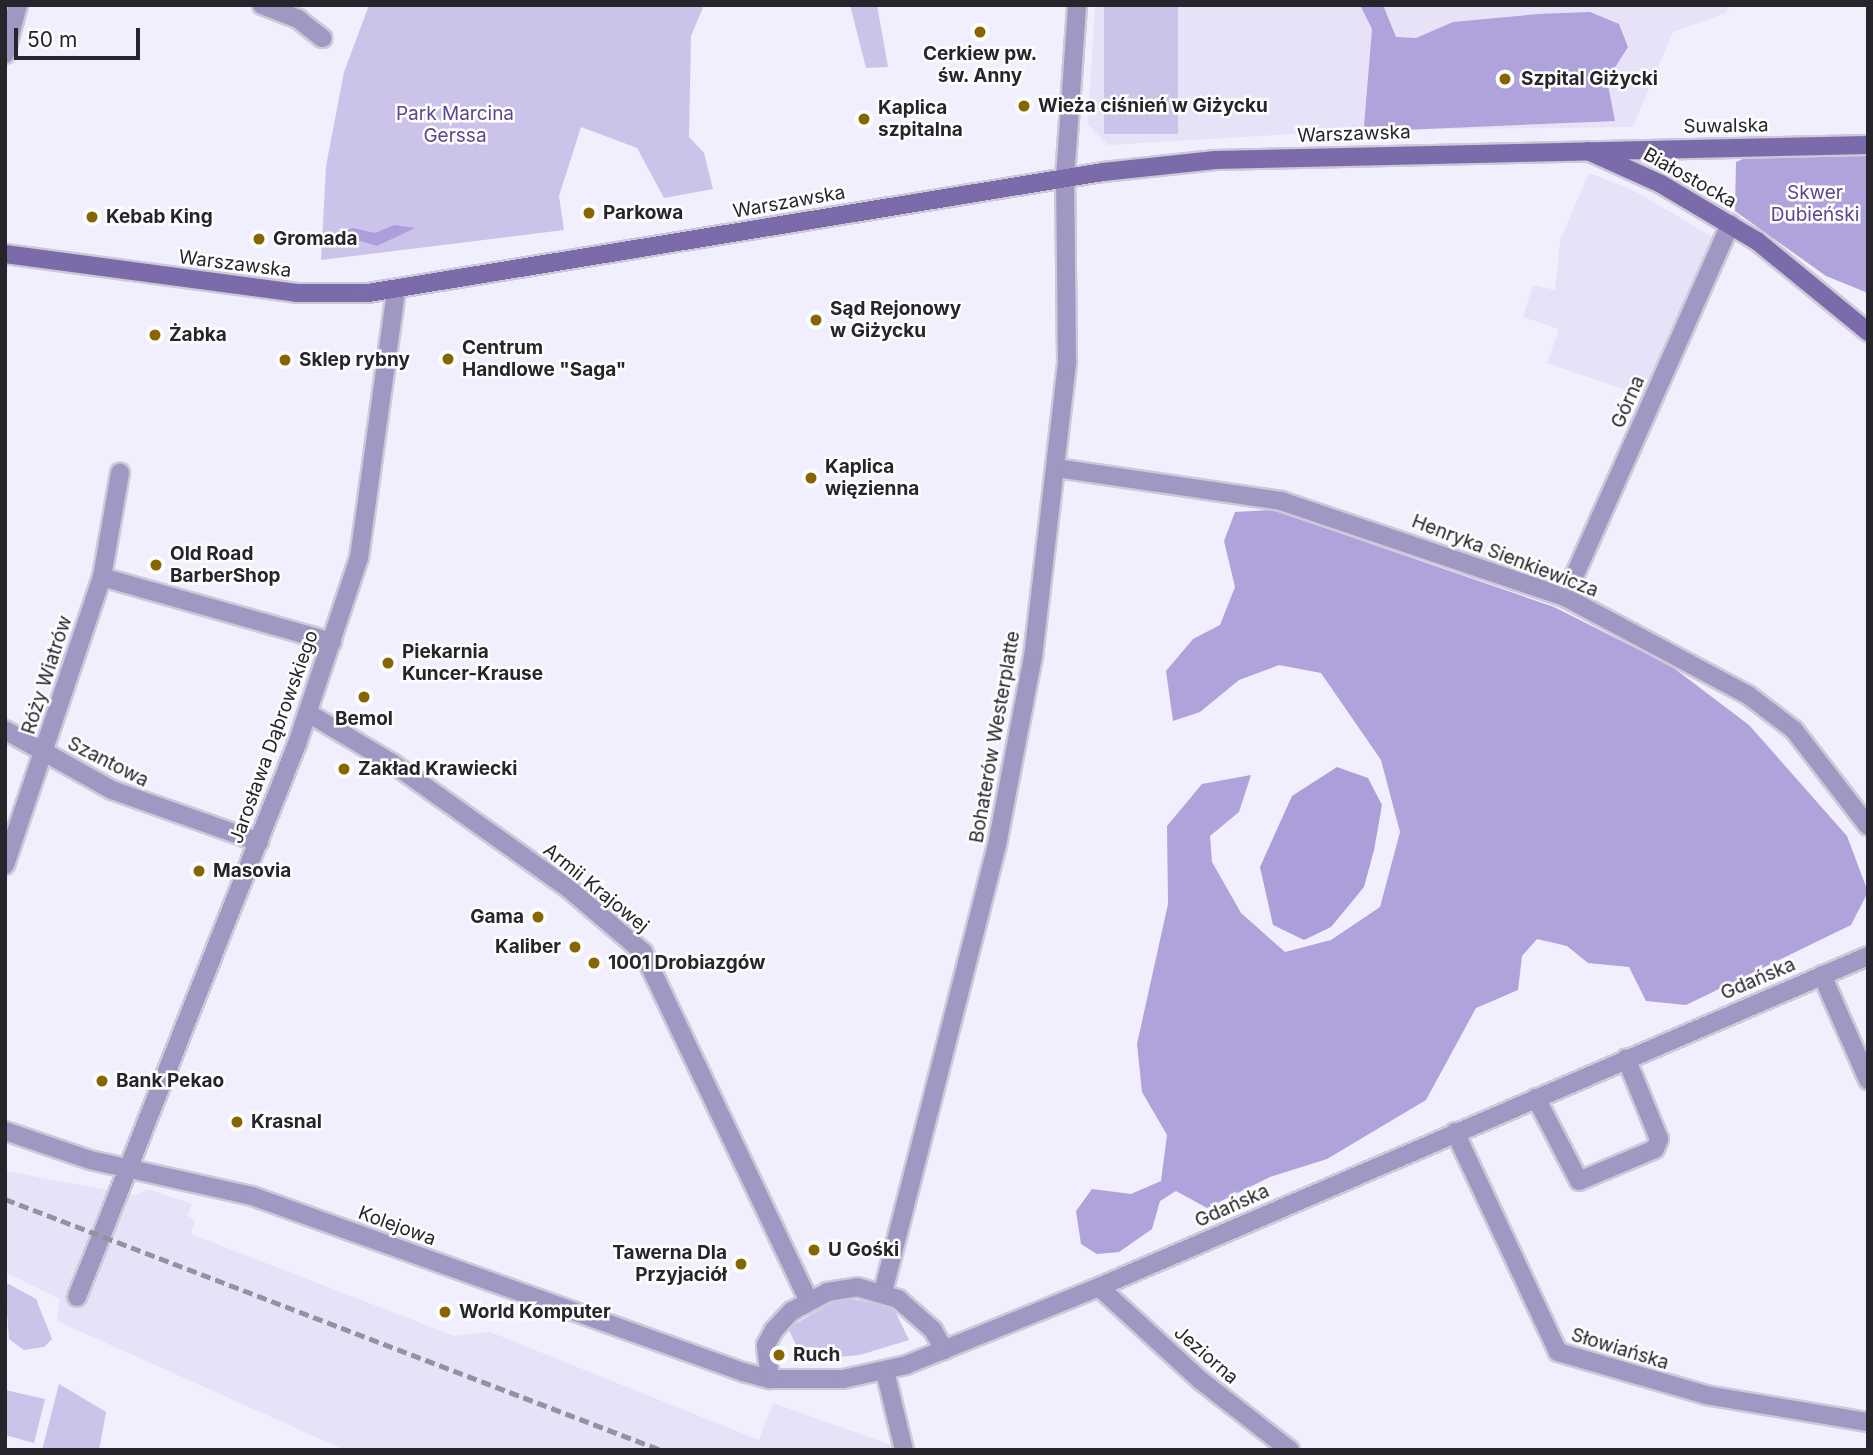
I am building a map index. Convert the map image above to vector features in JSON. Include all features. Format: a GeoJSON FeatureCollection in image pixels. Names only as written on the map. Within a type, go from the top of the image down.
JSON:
{"type":"FeatureCollection","features":[{"type":"Feature","properties":{"kind":"street"},"geometry":{"type":"LineString","coordinates":[[5,54],[18,5]]}},
{"type":"Feature","properties":{"kind":"street"},"geometry":{"type":"LineString","coordinates":[[262,5],[298,19],[322,38]]}},
{"type":"Feature","properties":{"kind":"street","name":"Bohaterów Westerplatte"},"geometry":{"type":"LineString","coordinates":[[883,1292],[997,845],[1033,657],[1056,468],[1071,306],[1065,178],[1077,5]]}},
{"type":"Feature","properties":{"kind":"street","name":"Suwalska"},"geometry":{"type":"LineString","coordinates":[[1584,149],[1868,145]]}},
{"type":"Feature","properties":{"kind":"street","name":"Warszawska"},"geometry":{"type":"LineString","coordinates":[[5,254],[296,293],[396,290],[1065,178],[1215,160],[1584,149]]}},
{"type":"Feature","properties":{"kind":"street","name":"Białostocka"},"geometry":{"type":"LineString","coordinates":[[1584,149],[1730,224],[1796,268],[1868,332]]}},
{"type":"Feature","properties":{"kind":"street","name":"Górna"},"geometry":{"type":"LineString","coordinates":[[1565,597],[1730,224]]}},
{"type":"Feature","properties":{"kind":"street","name":"Jarosława Dąbrowskiego"},"geometry":{"type":"LineString","coordinates":[[77,1297],[125,1169],[259,842],[308,712],[359,558],[396,290]]}},
{"type":"Feature","properties":{"kind":"street","name":"Henryka Sienkiewicza"},"geometry":{"type":"LineString","coordinates":[[1056,468],[1281,501],[1565,597],[1748,695],[1794,730],[1868,826]]}},
{"type":"Feature","properties":{"kind":"street","name":"Róży Wiatrów"},"geometry":{"type":"LineString","coordinates":[[5,865],[102,577],[120,473]]}},
{"type":"Feature","properties":{"kind":"street"},"geometry":{"type":"LineString","coordinates":[[102,577],[332,642]]}},
{"type":"Feature","properties":{"kind":"street","name":"Armii Krajowej"},"geometry":{"type":"LineString","coordinates":[[308,712],[392,763],[568,888],[643,952],[808,1300]]}},
{"type":"Feature","properties":{"kind":"street","name":"Szantowa"},"geometry":{"type":"LineString","coordinates":[[5,730],[157,809],[259,842]]}},
{"type":"Feature","properties":{"kind":"street","name":"Gdańska"},"geometry":{"type":"LineString","coordinates":[[770,1379],[885,1371],[944,1350],[1099,1287],[1868,956]]}},
{"type":"Feature","properties":{"kind":"street"},"geometry":{"type":"LineString","coordinates":[[1822,975],[1868,1080]]}},
{"type":"Feature","properties":{"kind":"street"},"geometry":{"type":"LineString","coordinates":[[1536,1098],[1579,1181],[1655,1149],[1658,1139],[1626,1058]]}},
{"type":"Feature","properties":{"kind":"street","name":"Kolejowa"},"geometry":{"type":"LineString","coordinates":[[5,1131],[125,1169],[252,1196],[770,1379]]}},
{"type":"Feature","properties":{"kind":"street","name":"Słowiańska"},"geometry":{"type":"LineString","coordinates":[[1455,1132],[1558,1352],[1706,1395],[1868,1422]]}},
{"type":"Feature","properties":{"kind":"street"},"geometry":{"type":"LineString","coordinates":[[770,1379],[766,1345],[808,1300],[857,1287],[883,1292],[914,1310],[944,1350]]}},
{"type":"Feature","properties":{"kind":"street","name":"Jeziorna"},"geometry":{"type":"LineString","coordinates":[[1099,1287],[1200,1380],[1290,1450]]}},
{"type":"Feature","properties":{"kind":"street"},"geometry":{"type":"LineString","coordinates":[[885,1371],[904,1450]]}},
{"type":"Feature","properties":{"kind":"shaded area"},"geometry":{"type":"Polygon","coordinates":[[[1095,5],[1730,5],[1726,13],[1673,32],[1633,127],[1359,130],[1108,145],[1088,125],[1095,5]]]}},
{"type":"Feature","properties":{"kind":"shaded area"},"geometry":{"type":"Polygon","coordinates":[[[1589,173],[1633,190],[1716,239],[1649,390],[1640,395],[1547,363],[1559,329],[1523,317],[1533,285],[1555,290],[1560,241],[1589,173]]]}},
{"type":"Feature","properties":{"kind":"shaded area"},"geometry":{"type":"Polygon","coordinates":[[[394,225],[415,228],[377,246],[334,233],[353,228],[375,233],[394,225]]]}},
{"type":"Feature","properties":{"kind":"shaded area"},"geometry":{"type":"Polygon","coordinates":[[[1337,767],[1368,778],[1382,805],[1374,850],[1364,887],[1331,927],[1304,940],[1273,925],[1260,867],[1292,796],[1337,767]]]}},
{"type":"Feature","properties":{"kind":"shaded area"},"geometry":{"type":"Polygon","coordinates":[[[5,1171],[135,1195],[148,1189],[192,1204],[187,1215],[195,1221],[191,1234],[454,1336],[490,1332],[759,1440],[773,1403],[905,1450],[345,1450],[57,1321],[60,1299],[5,1272],[5,1171]]]}},
{"type":"Feature","properties":{"kind":"green space","name":"Park Marcina Gerssa"},"geometry":{"type":"Polygon","coordinates":[[[369,5],[704,5],[691,36],[689,137],[704,153],[713,189],[664,198],[637,148],[581,127],[559,196],[564,230],[321,260],[326,166],[344,72],[369,5]]]}},
{"type":"Feature","properties":{"kind":"green space"},"geometry":{"type":"Polygon","coordinates":[[[850,5],[877,5],[888,67],[866,68],[850,5]]]}},
{"type":"Feature","properties":{"kind":"green space"},"geometry":{"type":"Polygon","coordinates":[[[1104,5],[1178,5],[1178,134],[1104,134],[1104,5]]]}},
{"type":"Feature","properties":{"kind":"green space","name":"Szpital Giżycki"},"geometry":{"type":"Polygon","coordinates":[[[1360,5],[1383,5],[1396,37],[1416,38],[1453,22],[1538,14],[1590,12],[1619,24],[1628,47],[1607,80],[1615,121],[1378,131],[1364,126],[1372,29],[1360,5]]]}},
{"type":"Feature","properties":{"kind":"green space","name":"Skwer Dubieński"},"geometry":{"type":"Polygon","coordinates":[[[1755,154],[1868,154],[1868,293],[1826,276],[1735,211],[1736,162],[1755,154]]]}},
{"type":"Feature","properties":{"kind":"green space"},"geometry":{"type":"Polygon","coordinates":[[[1273,510],[1554,607],[1671,666],[1749,725],[1847,836],[1868,892],[1851,925],[1686,1005],[1646,1001],[1629,967],[1588,963],[1567,946],[1537,939],[1522,956],[1518,990],[1476,1008],[1426,1100],[1327,1159],[1270,1177],[1207,1208],[1176,1191],[1160,1201],[1152,1229],[1119,1252],[1097,1254],[1081,1244],[1076,1211],[1092,1189],[1131,1194],[1161,1181],[1167,1135],[1142,1092],[1137,1044],[1168,904],[1167,826],[1202,784],[1251,775],[1239,812],[1210,836],[1212,862],[1241,913],[1285,952],[1331,940],[1380,907],[1400,832],[1381,760],[1321,673],[1279,665],[1239,680],[1200,712],[1173,721],[1166,671],[1193,639],[1220,625],[1235,587],[1224,541],[1235,512],[1273,510]]]}},
{"type":"Feature","properties":{"kind":"green space"},"geometry":{"type":"Polygon","coordinates":[[[5,1282],[36,1299],[52,1339],[44,1347],[24,1350],[9,1339],[5,1282]]]}},
{"type":"Feature","properties":{"kind":"green space"},"geometry":{"type":"Polygon","coordinates":[[[842,1297],[893,1307],[909,1340],[860,1355],[803,1360],[788,1328],[842,1297]]]}},
{"type":"Feature","properties":{"kind":"green space"},"geometry":{"type":"Polygon","coordinates":[[[59,1384],[106,1412],[99,1450],[42,1450],[59,1384]]]}},
{"type":"Feature","properties":{"kind":"green space"},"geometry":{"type":"Polygon","coordinates":[[[5,1390],[45,1399],[34,1443],[5,1435],[5,1390]]]}},
{"type":"Feature","properties":{"kind":"railway"},"geometry":{"type":"LineString","coordinates":[[5,1199],[661,1450]]}},
{"type":"Feature","properties":{"kind":"place","name":"Cerkiew pw. św. Anny"},"geometry":{"type":"Point","coordinates":[980,32]}},
{"type":"Feature","properties":{"kind":"place","name":"Szpital Giżycki"},"geometry":{"type":"Point","coordinates":[1505,79]}},
{"type":"Feature","properties":{"kind":"place","name":"Wieża ciśnień w Giżycku"},"geometry":{"type":"Point","coordinates":[1024,106]}},
{"type":"Feature","properties":{"kind":"place","name":"Kaplica szpitalna"},"geometry":{"type":"Point","coordinates":[864,119]}},
{"type":"Feature","properties":{"kind":"place","name":"Parkowa"},"geometry":{"type":"Point","coordinates":[589,213]}},
{"type":"Feature","properties":{"kind":"place","name":"Kebab King"},"geometry":{"type":"Point","coordinates":[92,217]}},
{"type":"Feature","properties":{"kind":"place","name":"Gromada"},"geometry":{"type":"Point","coordinates":[259,239]}},
{"type":"Feature","properties":{"kind":"place","name":"Sąd Rejonowy w Giżycku"},"geometry":{"type":"Point","coordinates":[816,320]}},
{"type":"Feature","properties":{"kind":"place","name":"Żabka"},"geometry":{"type":"Point","coordinates":[155,335]}},
{"type":"Feature","properties":{"kind":"place","name":"Centrum Handlowe \"Saga\""},"geometry":{"type":"Point","coordinates":[448,359]}},
{"type":"Feature","properties":{"kind":"place","name":"Sklep rybny"},"geometry":{"type":"Point","coordinates":[285,360]}},
{"type":"Feature","properties":{"kind":"place","name":"Kaplica więzienna"},"geometry":{"type":"Point","coordinates":[811,478]}},
{"type":"Feature","properties":{"kind":"place","name":"Old Road BarberShop"},"geometry":{"type":"Point","coordinates":[156,565]}},
{"type":"Feature","properties":{"kind":"place","name":"Piekarnia Kuncer-Krause"},"geometry":{"type":"Point","coordinates":[388,663]}},
{"type":"Feature","properties":{"kind":"place","name":"Bemol"},"geometry":{"type":"Point","coordinates":[364,697]}},
{"type":"Feature","properties":{"kind":"place","name":"Zakład Krawiecki"},"geometry":{"type":"Point","coordinates":[344,769]}},
{"type":"Feature","properties":{"kind":"place","name":"Masovia"},"geometry":{"type":"Point","coordinates":[199,871]}},
{"type":"Feature","properties":{"kind":"place","name":"Gama"},"geometry":{"type":"Point","coordinates":[538,917]}},
{"type":"Feature","properties":{"kind":"place","name":"Kaliber"},"geometry":{"type":"Point","coordinates":[575,947]}},
{"type":"Feature","properties":{"kind":"place","name":"1001 Drobiazgów"},"geometry":{"type":"Point","coordinates":[594,963]}},
{"type":"Feature","properties":{"kind":"place","name":"Bank Pekao"},"geometry":{"type":"Point","coordinates":[102,1081]}},
{"type":"Feature","properties":{"kind":"place","name":"Krasnal"},"geometry":{"type":"Point","coordinates":[237,1122]}},
{"type":"Feature","properties":{"kind":"place","name":"U Gośki"},"geometry":{"type":"Point","coordinates":[814,1250]}},
{"type":"Feature","properties":{"kind":"place","name":"Tawerna Dla Przyjaciół"},"geometry":{"type":"Point","coordinates":[741,1264]}},
{"type":"Feature","properties":{"kind":"place","name":"World Komputer"},"geometry":{"type":"Point","coordinates":[445,1312]}},
{"type":"Feature","properties":{"kind":"place","name":"Ruch"},"geometry":{"type":"Point","coordinates":[779,1355]}}]}
